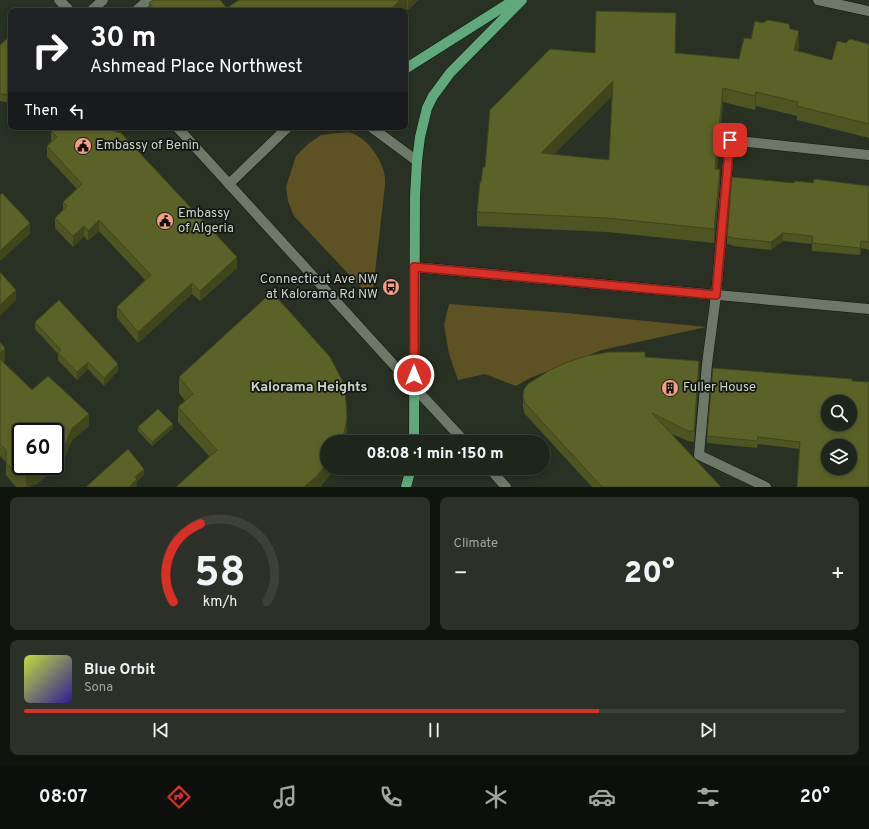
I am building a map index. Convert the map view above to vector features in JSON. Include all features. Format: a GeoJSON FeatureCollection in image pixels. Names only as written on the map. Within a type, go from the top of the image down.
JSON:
{"type":"FeatureCollection","features":[{"type":"Feature","properties":{"kind":"main road"},"geometry":{"type":"LineString","coordinates":[[408,67],[514,0]]}},
{"type":"Feature","properties":{"kind":"main road"},"geometry":{"type":"LineString","coordinates":[[414,435],[415,196],[417,161],[423,122],[433,96],[450,73],[522,0]]}},
{"type":"Feature","properties":{"kind":"main road"},"geometry":{"type":"LineString","coordinates":[[406,487],[409,475]]}},
{"type":"Feature","properties":{"kind":"street"},"geometry":{"type":"LineString","coordinates":[[59,0],[67,8]]}},
{"type":"Feature","properties":{"kind":"street"},"geometry":{"type":"LineString","coordinates":[[94,8],[103,0]]}},
{"type":"Feature","properties":{"kind":"street"},"geometry":{"type":"LineString","coordinates":[[139,8],[148,0]]}},
{"type":"Feature","properties":{"kind":"street"},"geometry":{"type":"LineString","coordinates":[[818,0],[869,11]]}},
{"type":"Feature","properties":{"kind":"street"},"geometry":{"type":"LineString","coordinates":[[180,130],[459,435]]}},
{"type":"Feature","properties":{"kind":"street"},"geometry":{"type":"LineString","coordinates":[[229,184],[285,130]]}},
{"type":"Feature","properties":{"kind":"street"},"geometry":{"type":"LineString","coordinates":[[375,130],[417,161]]}},
{"type":"Feature","properties":{"kind":"street"},"geometry":{"type":"LineString","coordinates":[[766,487],[698,455],[707,364],[716,295],[730,140],[869,155]]}},
{"type":"Feature","properties":{"kind":"street"},"geometry":{"type":"LineString","coordinates":[[414,267],[869,309]]}},
{"type":"Feature","properties":{"kind":"street"},"geometry":{"type":"LineString","coordinates":[[495,475],[506,487]]}},
{"type":"Feature","properties":{"kind":"shaded area"},"geometry":{"type":"Polygon","coordinates":[[[351,133],[362,139],[376,154],[384,174],[385,185],[372,299],[294,216],[288,201],[286,187],[296,156],[308,144],[321,135],[351,133]]]}},
{"type":"Feature","properties":{"kind":"shaded area"},"geometry":{"type":"Polygon","coordinates":[[[449,304],[566,313],[706,327],[602,350],[530,378],[516,386],[485,374],[458,380],[449,354],[444,325],[449,304]]]}},
{"type":"Feature","properties":{"kind":"building"},"geometry":{"type":"Polygon","coordinates":[[[153,0],[220,0],[227,8],[153,8],[149,3],[153,0]]]}},
{"type":"Feature","properties":{"kind":"building"},"geometry":{"type":"Polygon","coordinates":[[[239,0],[400,0],[392,8],[227,8],[239,0]]]}},
{"type":"Feature","properties":{"kind":"building"},"geometry":{"type":"Polygon","coordinates":[[[596,11],[676,13],[675,53],[739,59],[744,38],[751,39],[755,21],[762,23],[768,20],[789,24],[790,29],[799,31],[794,50],[832,60],[837,41],[846,43],[850,39],[869,44],[869,124],[797,106],[798,102],[756,92],[755,96],[723,88],[715,169],[720,170],[714,229],[607,218],[477,212],[480,182],[483,167],[485,167],[490,110],[550,49],[595,53],[596,11]],[[613,81],[541,153],[609,160],[613,81]]]}},
{"type":"Feature","properties":{"kind":"building"},"geometry":{"type":"Polygon","coordinates":[[[8,38],[8,95],[0,94],[0,45],[8,38]]]}},
{"type":"Feature","properties":{"kind":"building"},"geometry":{"type":"Polygon","coordinates":[[[111,130],[121,133],[237,257],[200,291],[192,283],[138,332],[117,307],[151,275],[99,220],[88,231],[84,226],[73,236],[55,218],[67,206],[63,202],[82,184],[47,146],[57,137],[51,131],[111,130]]]}},
{"type":"Feature","properties":{"kind":"building"},"geometry":{"type":"Polygon","coordinates":[[[732,177],[794,183],[795,181],[813,183],[814,179],[869,186],[869,242],[861,241],[860,248],[812,243],[813,236],[783,233],[771,242],[727,237],[732,177]]]}},
{"type":"Feature","properties":{"kind":"building"},"geometry":{"type":"Polygon","coordinates":[[[2,193],[30,223],[0,251],[0,195],[2,193]]]}},
{"type":"Feature","properties":{"kind":"building"},"geometry":{"type":"Polygon","coordinates":[[[0,272],[16,290],[0,305],[0,272]]]}},
{"type":"Feature","properties":{"kind":"building"},"geometry":{"type":"Polygon","coordinates":[[[272,292],[330,357],[345,386],[347,418],[344,435],[320,435],[320,472],[304,487],[176,487],[217,450],[178,407],[193,394],[179,377],[272,292]]]}},
{"type":"Feature","properties":{"kind":"building"},"geometry":{"type":"Polygon","coordinates":[[[59,300],[118,364],[104,378],[88,362],[77,372],[58,353],[61,350],[35,322],[59,300]]]}},
{"type":"Feature","properties":{"kind":"building"},"geometry":{"type":"Polygon","coordinates":[[[0,342],[5,348],[0,353],[0,342]]]}},
{"type":"Feature","properties":{"kind":"building"},"geometry":{"type":"Polygon","coordinates":[[[610,352],[645,352],[645,357],[699,361],[694,431],[688,431],[652,413],[721,487],[602,487],[525,403],[523,397],[524,389],[528,384],[550,370],[586,356],[610,352]]]}},
{"type":"Feature","properties":{"kind":"building"},"geometry":{"type":"Polygon","coordinates":[[[0,359],[32,390],[48,376],[89,414],[72,428],[64,448],[64,423],[12,423],[12,470],[6,463],[6,450],[0,444],[0,359]]]}},
{"type":"Feature","properties":{"kind":"building"},"geometry":{"type":"Polygon","coordinates":[[[713,368],[852,379],[852,381],[869,382],[869,487],[797,487],[800,442],[758,437],[757,441],[707,436],[713,368]]]}},
{"type":"Feature","properties":{"kind":"building"},"geometry":{"type":"Polygon","coordinates":[[[158,409],[173,424],[152,442],[138,427],[158,409]]]}},
{"type":"Feature","properties":{"kind":"building"},"geometry":{"type":"Polygon","coordinates":[[[128,449],[144,469],[135,477],[137,479],[129,487],[86,487],[128,449]]]}},
{"type":"Feature","properties":{"kind":"place","name":"Embassy of Benin"},"geometry":{"type":"Point","coordinates":[83,146]}},
{"type":"Feature","properties":{"kind":"place","name":"Embassy of Algeria"},"geometry":{"type":"Point","coordinates":[165,221]}},
{"type":"Feature","properties":{"kind":"place","name":"Connecticut Ave NW at Kalorama Rd NW"},"geometry":{"type":"Point","coordinates":[391,287]}},
{"type":"Feature","properties":{"kind":"place","name":"Fuller House"},"geometry":{"type":"Point","coordinates":[670,388]}},
{"type":"Feature","properties":{"kind":"district","name":"Kalorama Heights"},"geometry":{"type":"Point","coordinates":[309,387]}},
{"type":"Feature","properties":{"kind":"route"},"geometry":{"type":"LineString","coordinates":[[414,375],[414,267],[716,295],[730,140]]}}]}
